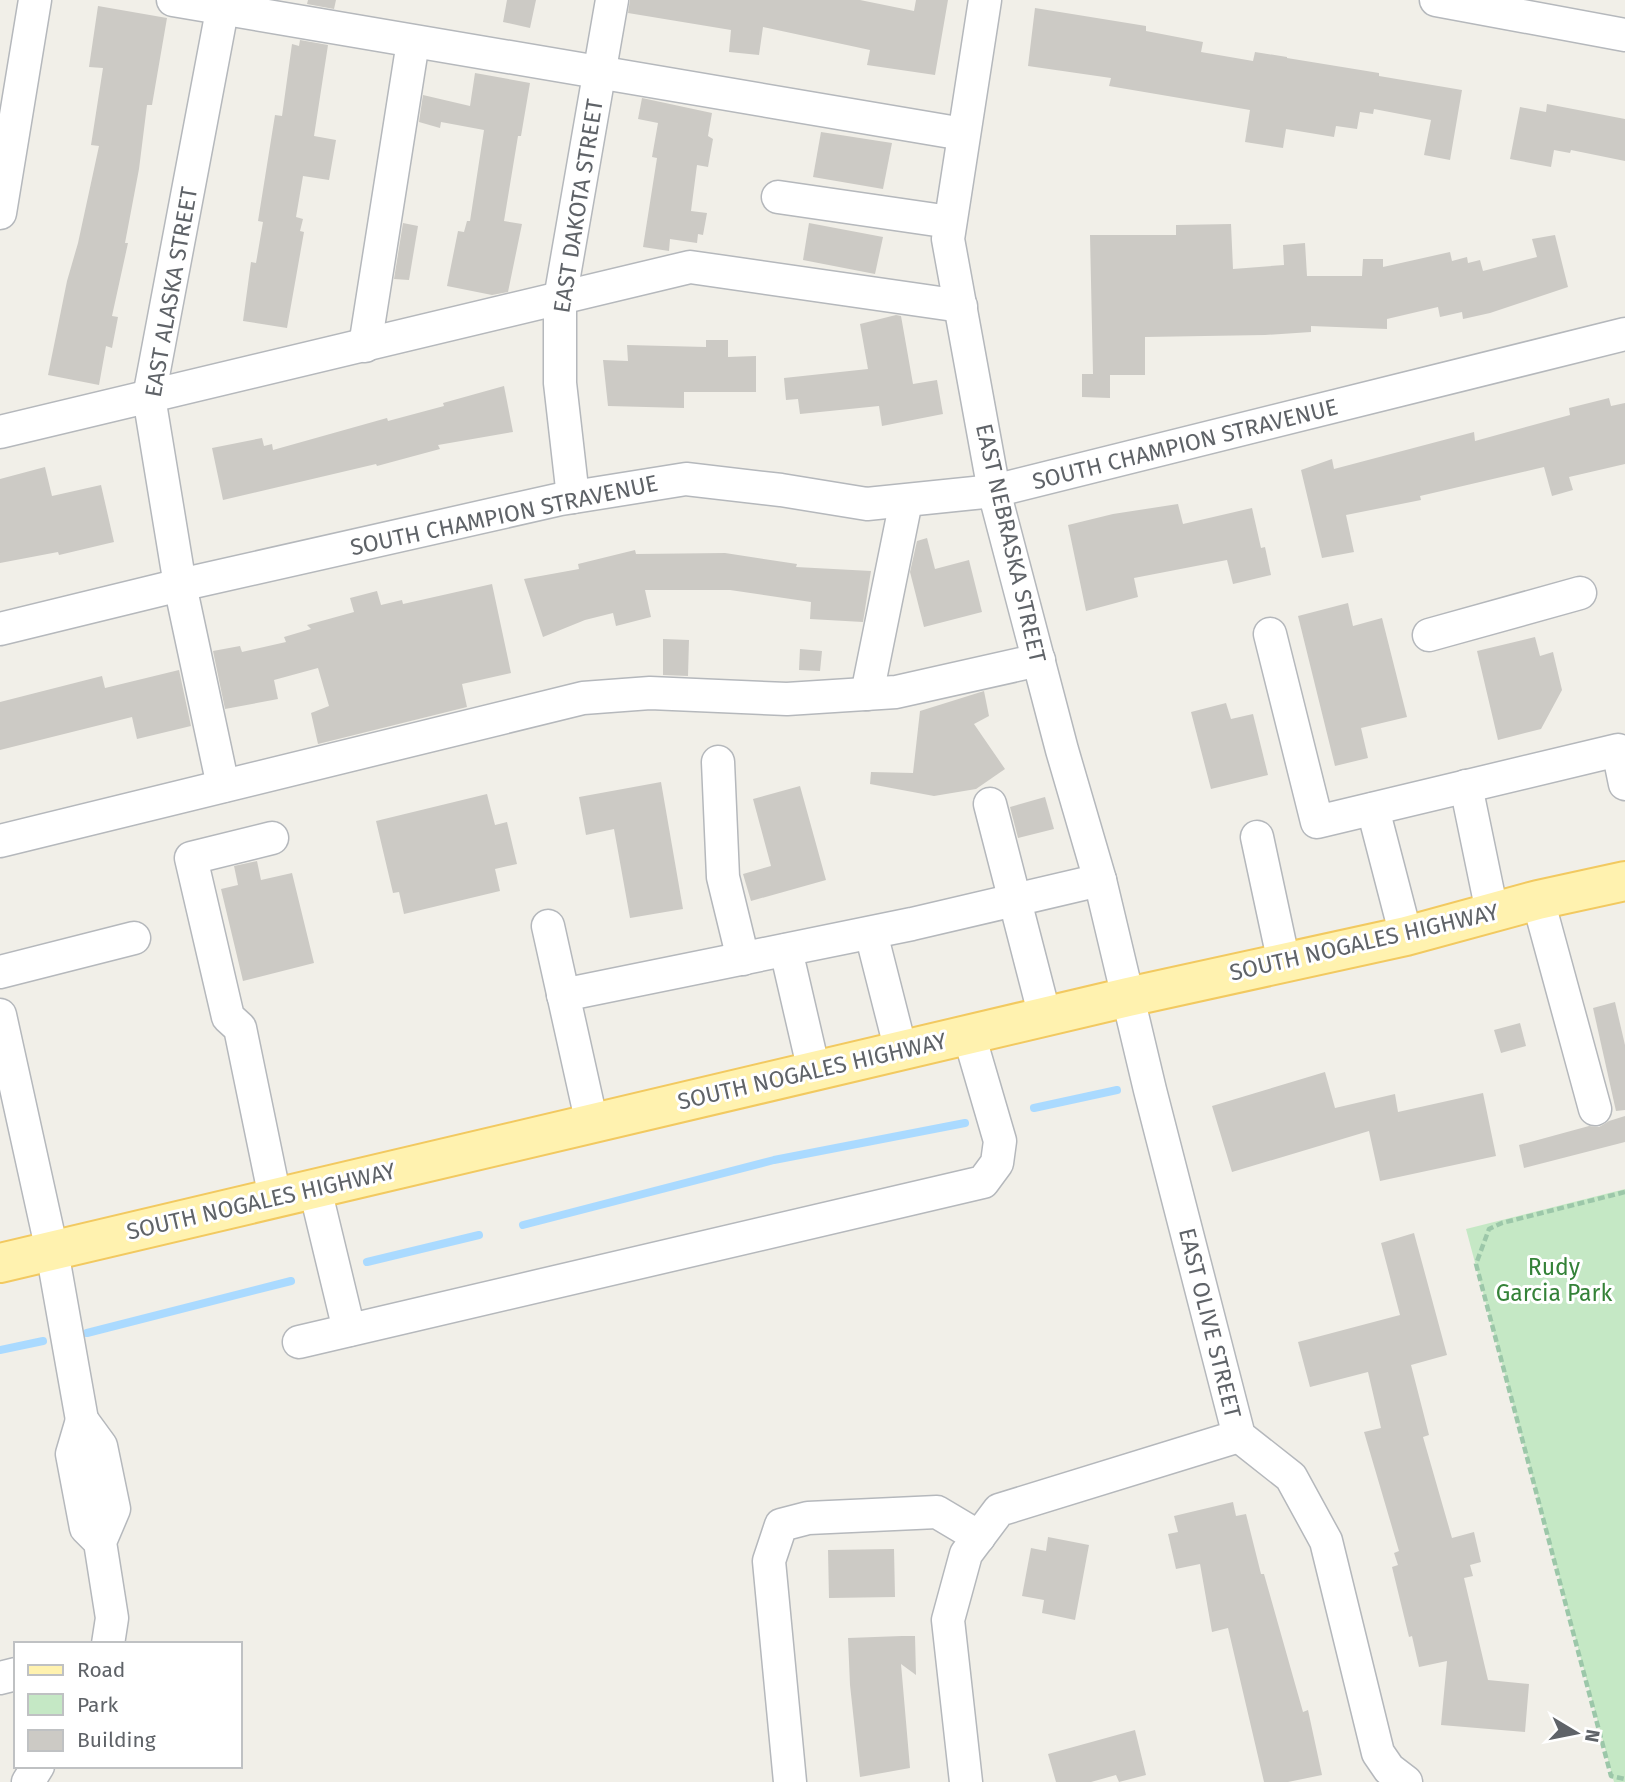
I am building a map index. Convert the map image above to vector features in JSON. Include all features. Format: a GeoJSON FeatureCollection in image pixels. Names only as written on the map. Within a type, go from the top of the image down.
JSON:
{"type":"FeatureCollection","features":[{"type":"Feature","properties":{"kind":"main road","name":"SOUTH NOGALES HIGHWAY"},"geometry":{"type":"LineString","coordinates":[[0,1263],[1128,997],[1406,936],[1538,900],[1625,881]]}},
{"type":"Feature","properties":{"kind":"street"},"geometry":{"type":"LineString","coordinates":[[0,213],[35,0]]}},
{"type":"Feature","properties":{"kind":"street"},"geometry":{"type":"LineString","coordinates":[[173,0],[223,4],[414,42],[962,134]]}},
{"type":"Feature","properties":{"kind":"street","name":"EAST DAKOTA STREET"},"geometry":{"type":"LineString","coordinates":[[573,497],[560,383],[560,299],[612,0]]}},
{"type":"Feature","properties":{"kind":"street","name":"EAST NEBRASKA STREET"},"geometry":{"type":"LineString","coordinates":[[985,0],[962,134],[948,239],[994,491],[1100,880],[1128,997]]}},
{"type":"Feature","properties":{"kind":"street"},"geometry":{"type":"LineString","coordinates":[[1436,0],[1625,35]]}},
{"type":"Feature","properties":{"kind":"street","name":"EAST ALASKA STREET"},"geometry":{"type":"LineString","coordinates":[[223,4],[149,397],[180,585],[223,786]]}},
{"type":"Feature","properties":{"kind":"street"},"geometry":{"type":"LineString","coordinates":[[365,346],[414,42]]}},
{"type":"Feature","properties":{"kind":"street"},"geometry":{"type":"LineString","coordinates":[[778,197],[950,222]]}},
{"type":"Feature","properties":{"kind":"street"},"geometry":{"type":"LineString","coordinates":[[0,432],[690,267],[961,306]]}},
{"type":"Feature","properties":{"kind":"street","name":"SOUTH CHAMPION STRAVENUE"},"geometry":{"type":"LineString","coordinates":[[0,629],[180,585],[573,497],[686,479],[781,490],[867,504],[994,491],[1625,334]]}},
{"type":"Feature","properties":{"kind":"street"},"geometry":{"type":"LineString","coordinates":[[867,694],[906,501]]}},
{"type":"Feature","properties":{"kind":"street"},"geometry":{"type":"LineString","coordinates":[[1429,635],[1580,593]]}},
{"type":"Feature","properties":{"kind":"street"},"geometry":{"type":"LineString","coordinates":[[1270,634],[1317,822],[1618,750],[1624,779]]}},
{"type":"Feature","properties":{"kind":"street"},"geometry":{"type":"LineString","coordinates":[[0,841],[583,698],[650,693],[787,699],[896,692],[1039,660]]}},
{"type":"Feature","properties":{"kind":"street"},"geometry":{"type":"LineString","coordinates":[[718,762],[723,877],[743,959]]}},
{"type":"Feature","properties":{"kind":"street"},"geometry":{"type":"LineString","coordinates":[[1466,786],[1492,912]]}},
{"type":"Feature","properties":{"kind":"street"},"geometry":{"type":"LineString","coordinates":[[990,804],[1045,1017]]}},
{"type":"Feature","properties":{"kind":"street"},"geometry":{"type":"LineString","coordinates":[[1373,808],[1406,936]]}},
{"type":"Feature","properties":{"kind":"street"},"geometry":{"type":"LineString","coordinates":[[1257,836],[1284,962]]}},
{"type":"Feature","properties":{"kind":"street"},"geometry":{"type":"LineString","coordinates":[[272,838],[191,858],[228,1017],[240,1028],[275,1198]]}},
{"type":"Feature","properties":{"kind":"street"},"geometry":{"type":"LineString","coordinates":[[563,995],[871,933],[1100,880]]}},
{"type":"Feature","properties":{"kind":"street"},"geometry":{"type":"LineString","coordinates":[[1538,900],[1595,1109]]}},
{"type":"Feature","properties":{"kind":"street"},"geometry":{"type":"LineString","coordinates":[[548,926],[592,1124]]}},
{"type":"Feature","properties":{"kind":"street"},"geometry":{"type":"LineString","coordinates":[[871,933],[901,1051]]}},
{"type":"Feature","properties":{"kind":"street"},"geometry":{"type":"LineString","coordinates":[[0,972],[134,938]]}},
{"type":"Feature","properties":{"kind":"street"},"geometry":{"type":"LineString","coordinates":[[786,950],[814,1071]]}},
{"type":"Feature","properties":{"kind":"street","name":"EAST OLIVE STREET"},"geometry":{"type":"LineString","coordinates":[[1128,997],[1239,1436],[1291,1477],[1326,1541],[1378,1753],[1401,1779]]}},
{"type":"Feature","properties":{"kind":"street"},"geometry":{"type":"LineString","coordinates":[[0,1016],[52,1251],[82,1420],[101,1446],[114,1509],[100,1542],[113,1618],[108,1642]]}},
{"type":"Feature","properties":{"kind":"street"},"geometry":{"type":"LineString","coordinates":[[299,1342],[983,1182],[997,1163],[999,1141],[969,1035]]}},
{"type":"Feature","properties":{"kind":"street"},"geometry":{"type":"LineString","coordinates":[[315,1189],[349,1331]]}},
{"type":"Feature","properties":{"kind":"street"},"geometry":{"type":"LineString","coordinates":[[966,1782],[948,1620],[966,1554],[999,1510],[1239,1436]]}},
{"type":"Feature","properties":{"kind":"street"},"geometry":{"type":"LineString","coordinates":[[790,1782],[769,1561],[781,1525],[808,1518],[937,1512],[979,1537]]}},
{"type":"Feature","properties":{"kind":"path"},"geometry":{"type":"LineString","coordinates":[[1625,1192],[1502,1223],[1489,1229],[1476,1265],[1611,1776],[1625,1779]]}},
{"type":"Feature","properties":{"kind":"green space","name":"Rudy Garcia Park"},"geometry":{"type":"Polygon","coordinates":[[[1625,1189],[1625,1782],[1614,1782],[1466,1229],[1625,1189]]]}},
{"type":"Feature","properties":{"kind":"building"},"geometry":{"type":"Polygon","coordinates":[[[308,0],[336,0],[334,9],[307,4],[308,0]]]}},
{"type":"Feature","properties":{"kind":"building"},"geometry":{"type":"Polygon","coordinates":[[[507,0],[536,0],[530,28],[503,22],[507,0]]]}},
{"type":"Feature","properties":{"kind":"building"},"geometry":{"type":"Polygon","coordinates":[[[630,0],[860,0],[914,11],[916,0],[948,0],[935,75],[867,65],[870,50],[763,27],[759,55],[729,52],[731,30],[628,13],[630,0]]]}},
{"type":"Feature","properties":{"kind":"building"},"geometry":{"type":"Polygon","coordinates":[[[98,6],[167,18],[152,105],[147,105],[139,169],[125,243],[128,243],[112,316],[118,317],[112,348],[106,346],[99,385],[48,375],[99,146],[91,145],[103,68],[89,67],[98,6]]]}},
{"type":"Feature","properties":{"kind":"building"},"geometry":{"type":"Polygon","coordinates":[[[1035,8],[1146,26],[1146,31],[1203,42],[1201,52],[1253,61],[1255,52],[1462,90],[1450,160],[1424,155],[1431,120],[1374,109],[1373,114],[1360,112],[1357,129],[1336,126],[1334,137],[1286,129],[1283,148],[1245,142],[1250,110],[1109,86],[1111,78],[1028,66],[1035,8]]]}},
{"type":"Feature","properties":{"kind":"building"},"geometry":{"type":"Polygon","coordinates":[[[300,40],[328,45],[314,136],[336,140],[329,180],[303,176],[296,217],[303,219],[300,231],[304,232],[287,328],[243,321],[251,262],[256,263],[263,222],[258,221],[275,115],[282,116],[292,44],[299,46],[300,40]]]}},
{"type":"Feature","properties":{"kind":"building"},"geometry":{"type":"Polygon","coordinates":[[[475,73],[530,83],[504,221],[522,224],[508,292],[492,295],[447,286],[458,231],[464,232],[467,221],[470,221],[484,130],[441,122],[440,128],[419,122],[423,95],[470,106],[475,73]]]}},
{"type":"Feature","properties":{"kind":"building"},"geometry":{"type":"Polygon","coordinates":[[[642,98],[712,113],[708,136],[713,139],[708,167],[697,165],[691,211],[707,213],[703,235],[698,234],[697,243],[670,239],[669,251],[643,247],[657,158],[652,157],[658,123],[638,119],[642,98]]]}},
{"type":"Feature","properties":{"kind":"building"},"geometry":{"type":"Polygon","coordinates":[[[1547,104],[1625,119],[1625,161],[1571,150],[1570,153],[1554,150],[1551,167],[1510,159],[1520,107],[1546,112],[1547,104]]]}},
{"type":"Feature","properties":{"kind":"building"},"geometry":{"type":"Polygon","coordinates":[[[821,132],[892,143],[883,189],[813,177],[821,132]]]}},
{"type":"Feature","properties":{"kind":"building"},"geometry":{"type":"Polygon","coordinates":[[[403,223],[418,226],[409,280],[394,279],[403,223]]]}},
{"type":"Feature","properties":{"kind":"building"},"geometry":{"type":"Polygon","coordinates":[[[809,223],[883,237],[875,274],[803,260],[809,223]]]}},
{"type":"Feature","properties":{"kind":"building"},"geometry":{"type":"Polygon","coordinates":[[[1231,224],[1233,269],[1284,265],[1283,245],[1305,243],[1307,276],[1362,276],[1363,259],[1383,259],[1383,267],[1450,252],[1452,261],[1467,257],[1468,263],[1480,260],[1483,271],[1537,257],[1532,239],[1555,235],[1568,287],[1490,313],[1463,319],[1462,312],[1440,317],[1438,307],[1387,319],[1387,329],[1311,326],[1311,332],[1145,337],[1145,375],[1110,375],[1110,398],[1082,397],[1082,374],[1093,374],[1090,235],[1176,235],[1176,225],[1231,224]]]}},
{"type":"Feature","properties":{"kind":"building"},"geometry":{"type":"Polygon","coordinates":[[[901,316],[913,384],[937,380],[943,414],[882,426],[879,406],[800,414],[798,399],[786,400],[784,378],[868,369],[860,324],[901,316]]]}},
{"type":"Feature","properties":{"kind":"building"},"geometry":{"type":"Polygon","coordinates":[[[706,340],[728,340],[728,357],[756,356],[756,392],[684,392],[684,408],[608,406],[603,360],[628,361],[627,345],[706,347],[706,340]]]}},
{"type":"Feature","properties":{"kind":"building"},"geometry":{"type":"Polygon","coordinates":[[[504,386],[513,432],[438,445],[440,449],[377,466],[376,464],[223,500],[212,448],[262,438],[264,446],[272,444],[273,450],[387,418],[388,421],[444,406],[443,403],[504,386]]]}},
{"type":"Feature","properties":{"kind":"building"},"geometry":{"type":"Polygon","coordinates":[[[1609,398],[1611,406],[1625,403],[1625,464],[1569,477],[1573,490],[1552,496],[1544,467],[1420,496],[1421,500],[1346,515],[1354,552],[1322,558],[1301,470],[1332,459],[1334,469],[1474,432],[1475,441],[1570,415],[1569,408],[1609,398]]]}},
{"type":"Feature","properties":{"kind":"building"},"geometry":{"type":"Polygon","coordinates":[[[45,467],[52,496],[101,485],[114,542],[59,555],[58,552],[0,563],[0,479],[45,467]]]}},
{"type":"Feature","properties":{"kind":"building"},"geometry":{"type":"Polygon","coordinates":[[[1178,504],[1183,524],[1252,508],[1261,548],[1265,547],[1271,575],[1233,584],[1227,560],[1134,578],[1138,597],[1086,611],[1068,525],[1113,514],[1178,504]]]}},
{"type":"Feature","properties":{"kind":"building"},"geometry":{"type":"Polygon","coordinates":[[[927,538],[935,569],[969,560],[982,612],[924,627],[910,572],[917,541],[927,538]]]}},
{"type":"Feature","properties":{"kind":"building"},"geometry":{"type":"Polygon","coordinates":[[[635,550],[636,554],[725,553],[797,564],[796,567],[871,571],[863,622],[810,619],[811,602],[730,590],[645,590],[651,617],[616,626],[613,613],[585,620],[543,637],[524,579],[579,569],[578,564],[635,550]]]}},
{"type":"Feature","properties":{"kind":"building"},"geometry":{"type":"Polygon","coordinates":[[[492,584],[511,673],[462,684],[467,707],[318,744],[311,713],[329,706],[318,668],[274,680],[278,699],[225,709],[213,651],[240,646],[242,652],[286,642],[284,637],[311,629],[307,625],[354,612],[350,598],[377,591],[381,605],[402,600],[403,604],[492,584]]]}},
{"type":"Feature","properties":{"kind":"building"},"geometry":{"type":"Polygon","coordinates":[[[1348,603],[1353,626],[1382,618],[1407,717],[1361,728],[1368,758],[1335,766],[1298,616],[1348,603]]]}},
{"type":"Feature","properties":{"kind":"building"},"geometry":{"type":"Polygon","coordinates":[[[1535,637],[1540,656],[1553,652],[1562,690],[1541,729],[1498,740],[1477,651],[1535,637]]]}},
{"type":"Feature","properties":{"kind":"building"},"geometry":{"type":"Polygon","coordinates":[[[663,639],[689,640],[688,676],[663,675],[663,639]]]}},
{"type":"Feature","properties":{"kind":"building"},"geometry":{"type":"Polygon","coordinates":[[[800,649],[822,651],[820,671],[799,670],[800,649]]]}},
{"type":"Feature","properties":{"kind":"building"},"geometry":{"type":"Polygon","coordinates":[[[179,670],[191,726],[137,739],[132,717],[0,750],[0,702],[102,676],[105,688],[179,670]]]}},
{"type":"Feature","properties":{"kind":"building"},"geometry":{"type":"Polygon","coordinates":[[[984,691],[989,716],[974,724],[1005,769],[976,789],[934,796],[870,784],[871,772],[913,773],[920,711],[984,691]]]}},
{"type":"Feature","properties":{"kind":"building"},"geometry":{"type":"Polygon","coordinates":[[[1226,703],[1231,719],[1253,714],[1268,775],[1211,789],[1191,712],[1226,703]]]}},
{"type":"Feature","properties":{"kind":"building"},"geometry":{"type":"Polygon","coordinates":[[[661,782],[683,909],[630,918],[614,829],[586,835],[579,797],[661,782]]]}},
{"type":"Feature","properties":{"kind":"building"},"geometry":{"type":"Polygon","coordinates":[[[800,786],[826,880],[751,901],[743,874],[771,866],[753,799],[800,786]]]}},
{"type":"Feature","properties":{"kind":"building"},"geometry":{"type":"Polygon","coordinates":[[[487,794],[495,825],[507,822],[517,864],[495,869],[500,891],[404,914],[399,892],[393,893],[376,821],[487,794]]]}},
{"type":"Feature","properties":{"kind":"building"},"geometry":{"type":"Polygon","coordinates":[[[1045,797],[1054,829],[1018,838],[1010,807],[1045,797]]]}},
{"type":"Feature","properties":{"kind":"building"},"geometry":{"type":"Polygon","coordinates":[[[257,861],[261,880],[292,873],[314,963],[243,981],[221,889],[238,885],[234,866],[257,861]]]}},
{"type":"Feature","properties":{"kind":"building"},"geometry":{"type":"Polygon","coordinates":[[[1615,1002],[1625,1045],[1625,1110],[1616,1111],[1593,1008],[1615,1002]]]}},
{"type":"Feature","properties":{"kind":"building"},"geometry":{"type":"Polygon","coordinates":[[[1520,1023],[1526,1046],[1501,1053],[1494,1030],[1520,1023]]]}},
{"type":"Feature","properties":{"kind":"building"},"geometry":{"type":"Polygon","coordinates":[[[1325,1072],[1335,1108],[1395,1094],[1398,1112],[1483,1093],[1496,1156],[1380,1181],[1369,1131],[1232,1172],[1212,1106],[1325,1072]]]}},
{"type":"Feature","properties":{"kind":"building"},"geometry":{"type":"Polygon","coordinates":[[[1625,1116],[1625,1142],[1524,1168],[1519,1145],[1589,1126],[1599,1127],[1625,1116]]]}},
{"type":"Feature","properties":{"kind":"building"},"geometry":{"type":"Polygon","coordinates":[[[1414,1233],[1447,1355],[1411,1365],[1429,1435],[1423,1437],[1452,1538],[1474,1532],[1481,1562],[1470,1565],[1473,1576],[1464,1578],[1488,1680],[1529,1684],[1525,1732],[1441,1725],[1447,1661],[1419,1667],[1412,1636],[1409,1637],[1392,1567],[1398,1565],[1394,1553],[1399,1551],[1364,1432],[1381,1428],[1368,1372],[1310,1387],[1298,1342],[1400,1315],[1381,1243],[1414,1233]]]}},
{"type":"Feature","properties":{"kind":"building"},"geometry":{"type":"Polygon","coordinates":[[[1233,1502],[1236,1516],[1246,1514],[1261,1574],[1264,1574],[1303,1712],[1308,1710],[1322,1775],[1288,1782],[1264,1782],[1228,1628],[1212,1632],[1200,1564],[1176,1569],[1168,1534],[1178,1532],[1174,1516],[1233,1502]]]}},
{"type":"Feature","properties":{"kind":"building"},"geometry":{"type":"Polygon","coordinates":[[[1048,1537],[1089,1545],[1075,1620],[1042,1613],[1044,1600],[1022,1596],[1031,1548],[1046,1551],[1048,1537]]]}},
{"type":"Feature","properties":{"kind":"building"},"geometry":{"type":"Polygon","coordinates":[[[894,1549],[895,1597],[829,1598],[828,1550],[894,1549]]]}},
{"type":"Feature","properties":{"kind":"building"},"geometry":{"type":"Polygon","coordinates":[[[915,1636],[916,1675],[901,1664],[910,1768],[860,1777],[848,1638],[915,1636]]]}},
{"type":"Feature","properties":{"kind":"building"},"geometry":{"type":"Polygon","coordinates":[[[1135,1730],[1146,1775],[1119,1782],[1116,1775],[1091,1782],[1056,1782],[1048,1754],[1135,1730]]]}},
{"type":"Feature","properties":{"kind":"waterway"},"geometry":{"type":"LineString","coordinates":[[1034,1108],[1117,1090]]}},
{"type":"Feature","properties":{"kind":"waterway"},"geometry":{"type":"LineString","coordinates":[[523,1225],[774,1160],[965,1123]]}},
{"type":"Feature","properties":{"kind":"waterway"},"geometry":{"type":"LineString","coordinates":[[367,1262],[479,1235]]}},
{"type":"Feature","properties":{"kind":"waterway"},"geometry":{"type":"LineString","coordinates":[[87,1333],[291,1281]]}},
{"type":"Feature","properties":{"kind":"waterway"},"geometry":{"type":"LineString","coordinates":[[0,1350],[43,1341]]}}]}
